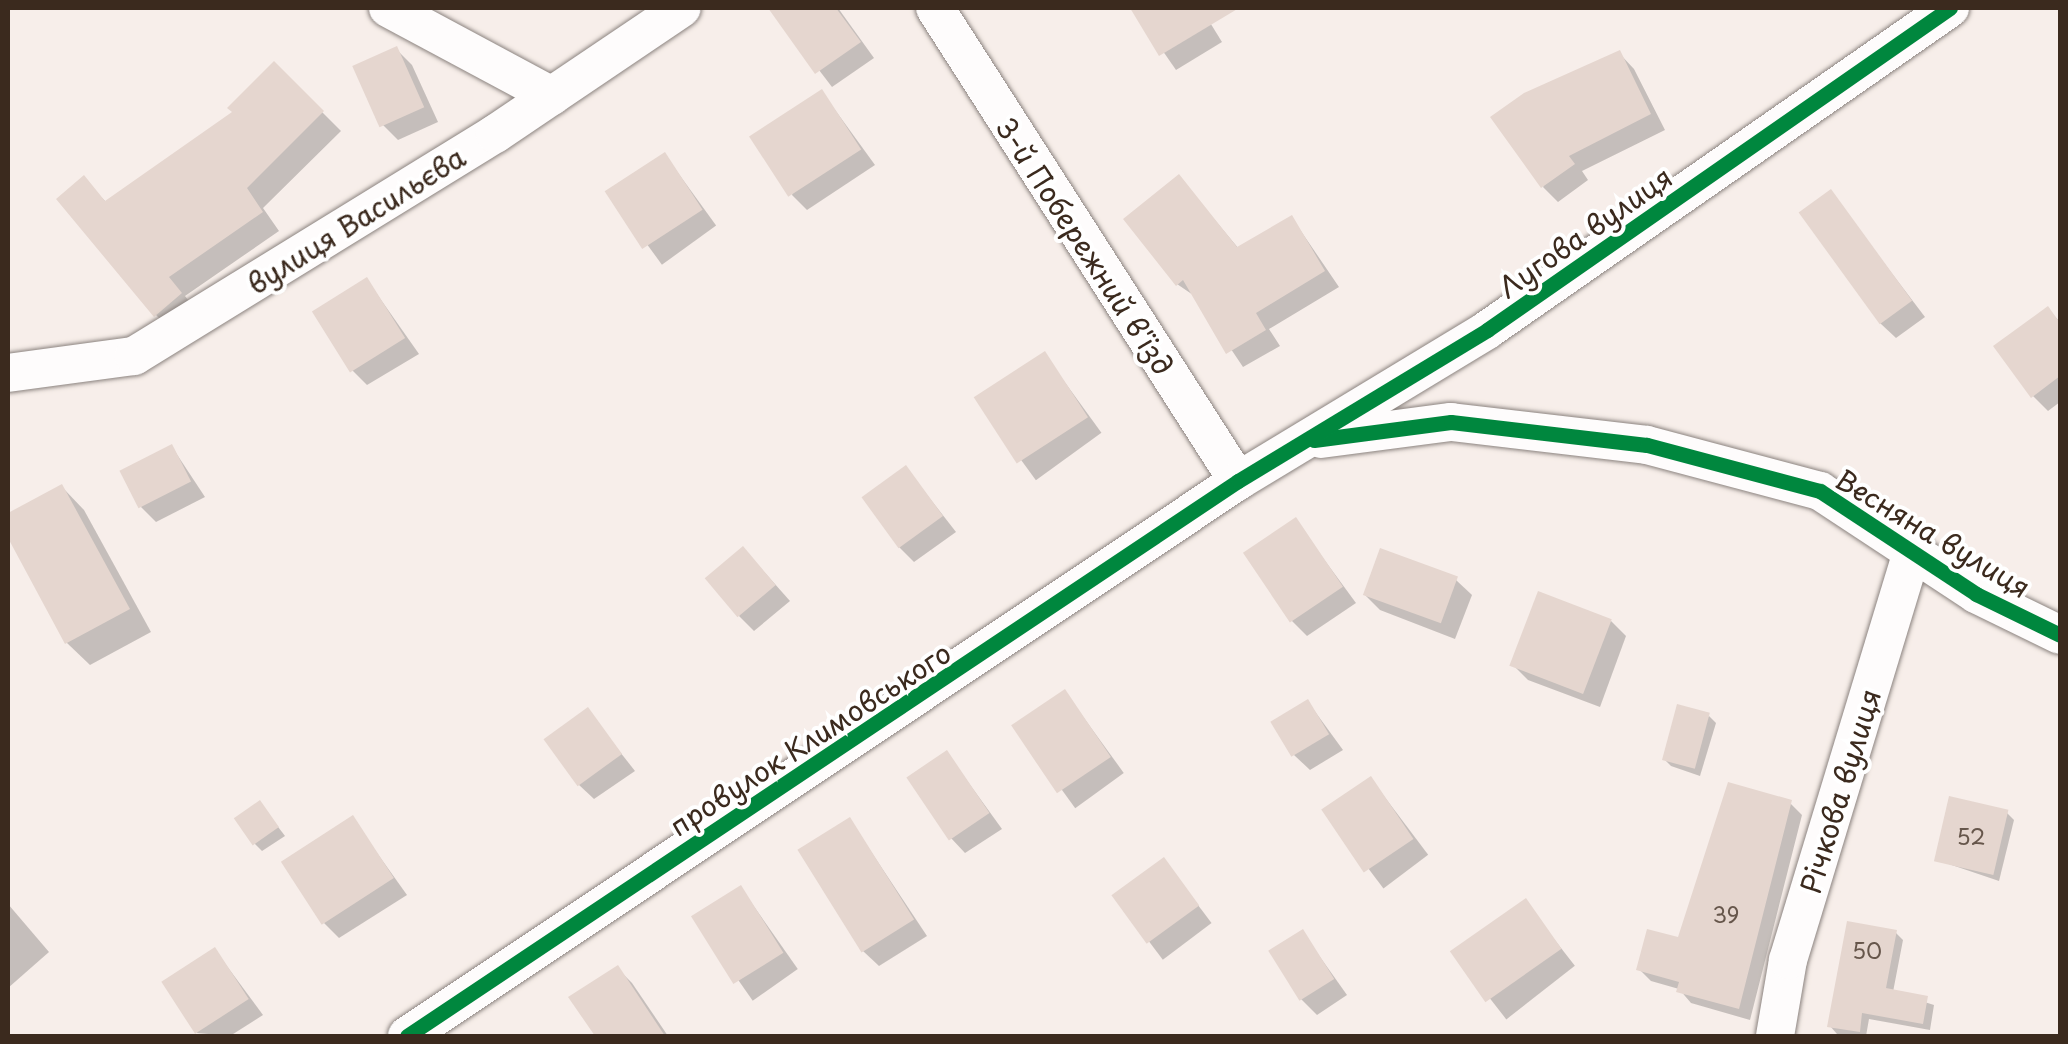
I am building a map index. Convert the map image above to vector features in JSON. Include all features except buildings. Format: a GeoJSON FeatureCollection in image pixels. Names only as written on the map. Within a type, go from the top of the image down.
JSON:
{"type":"FeatureCollection","features":[{"type":"Feature","properties":{"kind":"street"},"geometry":{"type":"LineString","coordinates":[[388,8],[552,96]]}},
{"type":"Feature","properties":{"kind":"street","name":"вулиця Васильєва"},"geometry":{"type":"LineString","coordinates":[[8,373],[134,356],[552,96],[682,8]]}},
{"type":"Feature","properties":{"kind":"street","name":"3-й Побережний в'їзд"},"geometry":{"type":"LineString","coordinates":[[935,8],[1238,482]]}},
{"type":"Feature","properties":{"kind":"street","name":"Лугова вулиця"},"geometry":{"type":"LineString","coordinates":[[1238,482],[1488,330],[1950,8]]}},
{"type":"Feature","properties":{"kind":"street","name":"Весняна вулиця"},"geometry":{"type":"LineString","coordinates":[[1304,442],[1451,422],[1647,445],[1820,491],[1914,548],[1976,594],[2060,635]]}},
{"type":"Feature","properties":{"kind":"street","name":"провулок Климовського"},"geometry":{"type":"LineString","coordinates":[[407,1036],[1238,482]]}},
{"type":"Feature","properties":{"kind":"street","name":"Річкова вулиця"},"geometry":{"type":"LineString","coordinates":[[1775,1036],[1788,960],[1914,548]]}},
{"type":"Feature","properties":{"kind":"cycle path"},"geometry":{"type":"LineString","coordinates":[[407,1036],[1238,481],[1487,330],[1950,8]]}},
{"type":"Feature","properties":{"kind":"cycle path"},"geometry":{"type":"LineString","coordinates":[[1314,440],[1451,422],[1647,445],[1820,491],[1976,594],[2060,635]]}}]}
